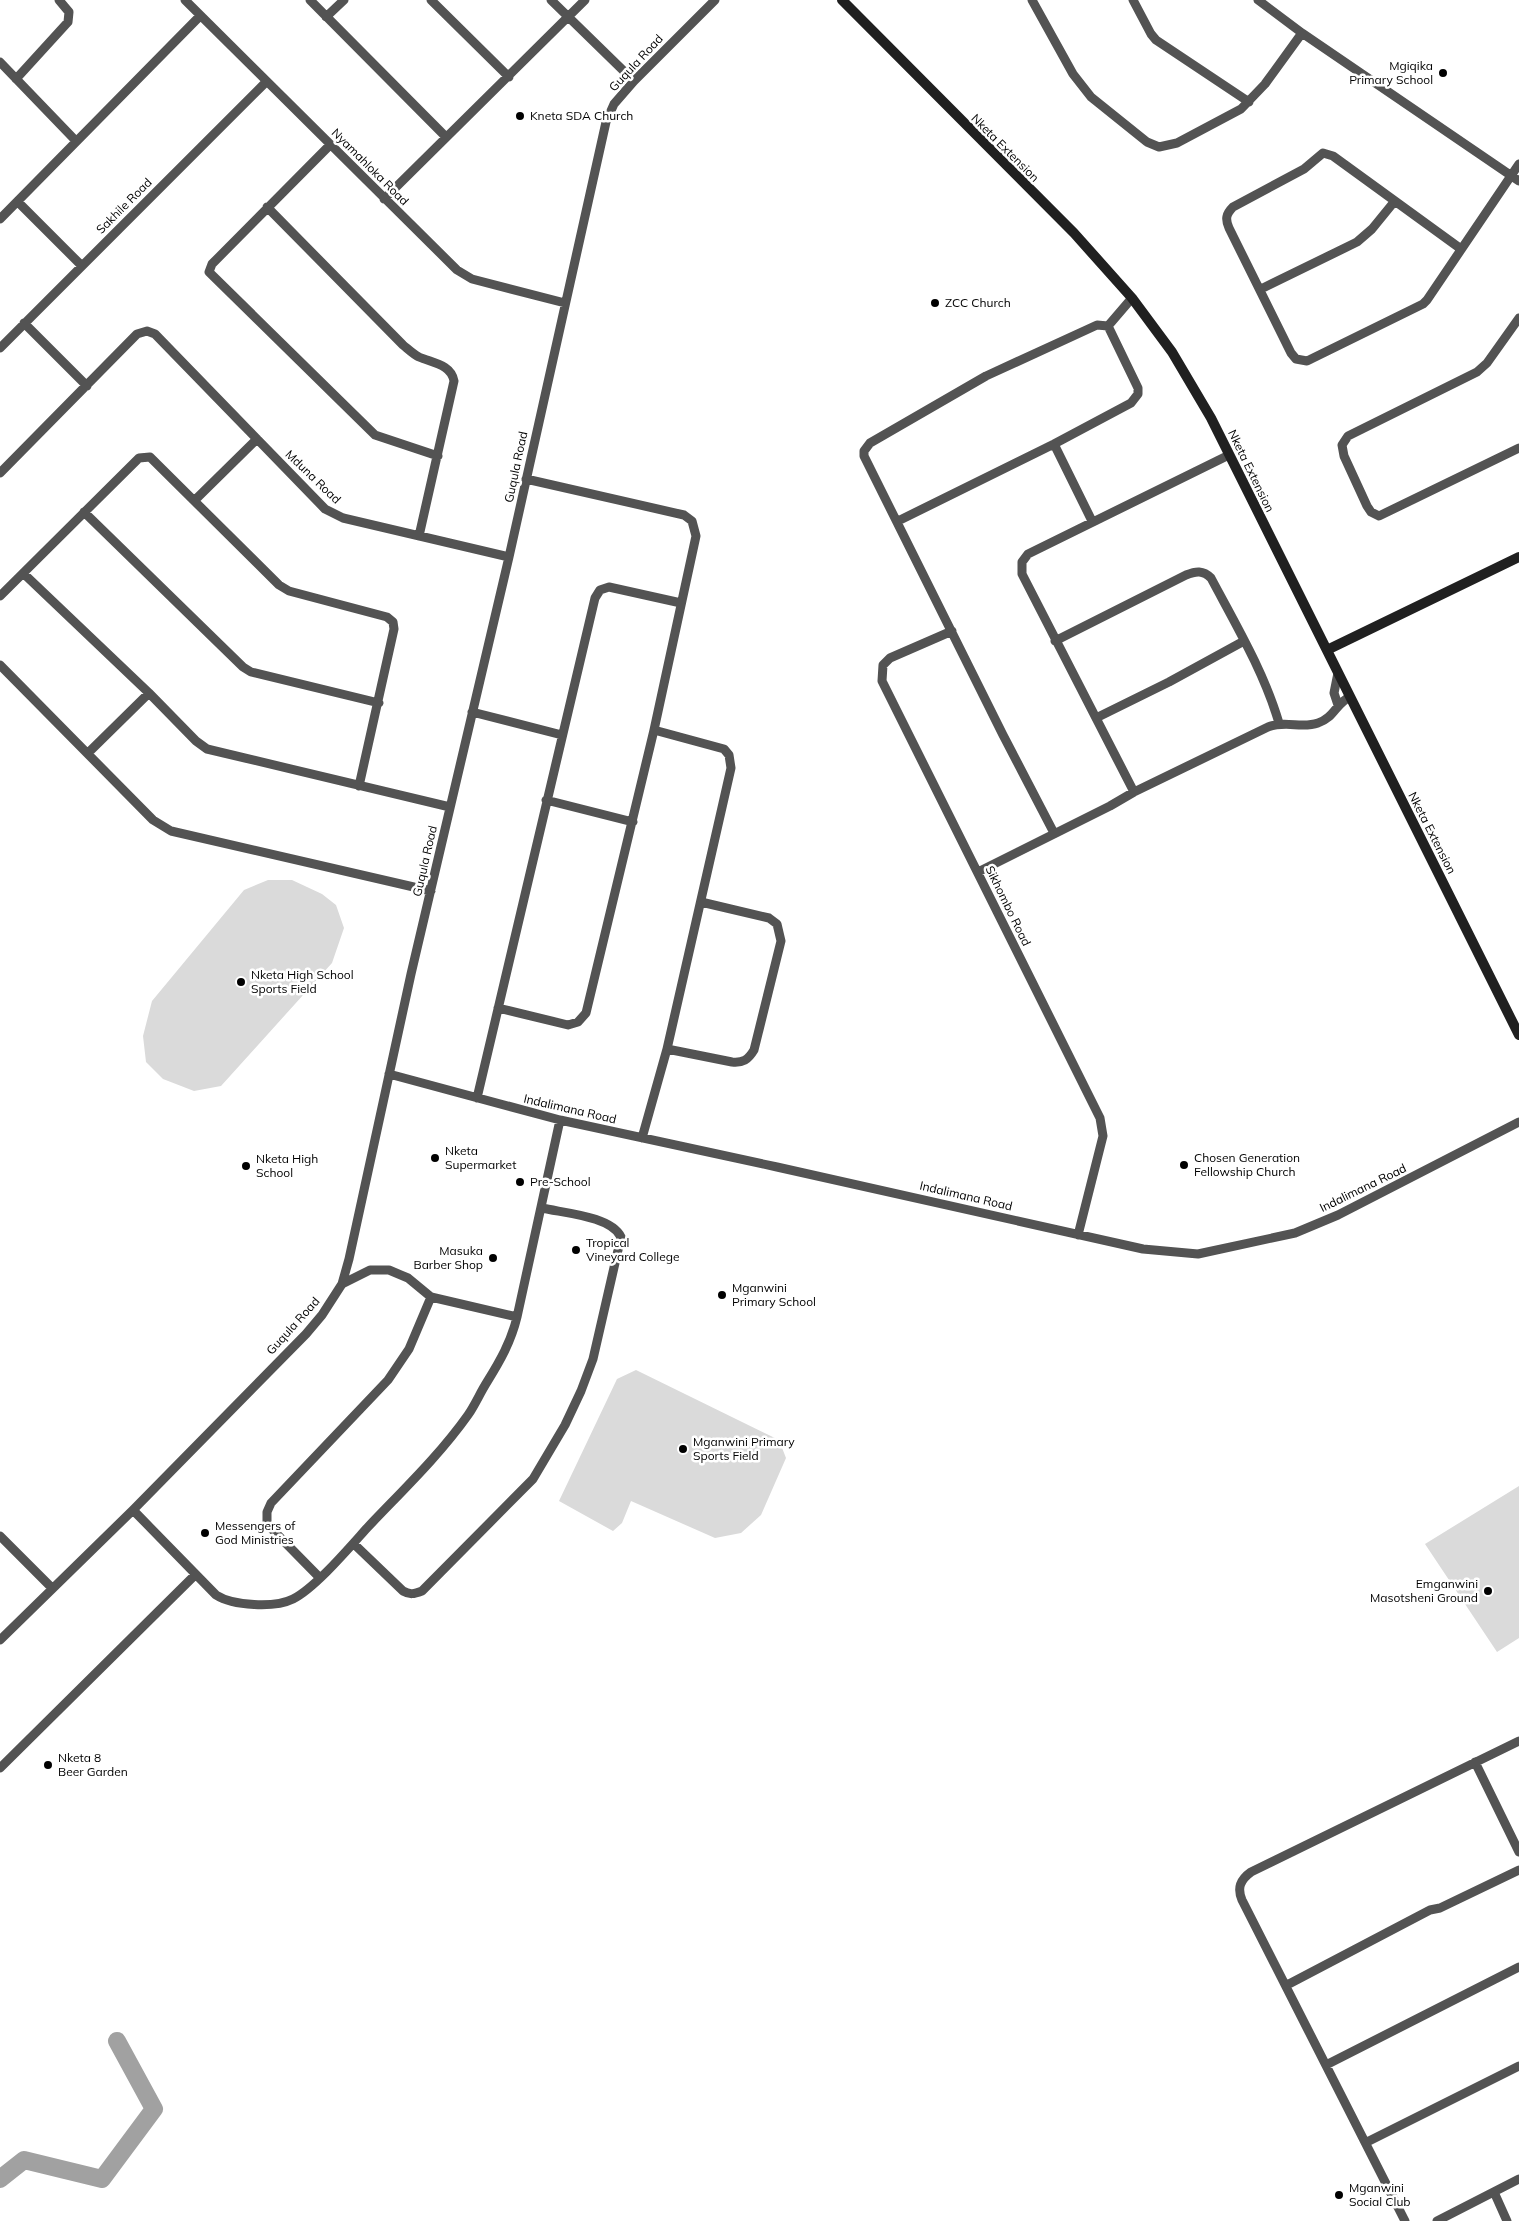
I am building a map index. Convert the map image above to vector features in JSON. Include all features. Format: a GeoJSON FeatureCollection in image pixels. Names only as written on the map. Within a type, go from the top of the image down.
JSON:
{"type":"FeatureCollection","features":[{"type":"Feature","properties":{"kind":"street"},"geometry":{"type":"LineString","coordinates":[[16,79],[68,22],[69,12],[59,0]]}},
{"type":"Feature","properties":{"kind":"street","name":"Nyamahloka Road"},"geometry":{"type":"LineString","coordinates":[[185,0],[384,199],[463,275],[565,303]]}},
{"type":"Feature","properties":{"kind":"street"},"geometry":{"type":"LineString","coordinates":[[310,0],[446,136]]}},
{"type":"Feature","properties":{"kind":"street"},"geometry":{"type":"LineString","coordinates":[[326,17],[344,0]]}},
{"type":"Feature","properties":{"kind":"street"},"geometry":{"type":"LineString","coordinates":[[431,0],[509,77]]}},
{"type":"Feature","properties":{"kind":"street"},"geometry":{"type":"LineString","coordinates":[[551,0],[634,81]]}},
{"type":"Feature","properties":{"kind":"street"},"geometry":{"type":"LineString","coordinates":[[384,199],[586,0]]}},
{"type":"Feature","properties":{"kind":"street","name":"Guqula Road"},"geometry":{"type":"LineString","coordinates":[[0,1640],[306,1334],[322,1315],[342,1284],[356,1232],[389,1074],[509,557],[606,122],[614,104],[634,81],[715,0]]}},
{"type":"Feature","properties":{"kind":"street","name":"Nketa Extension"},"geometry":{"type":"LineString","coordinates":[[842,0],[1074,233],[1132,298],[1177,360],[1198,395],[1229,455],[1519,1035]]}},
{"type":"Feature","properties":{"kind":"street"},"geometry":{"type":"LineString","coordinates":[[1032,0],[1069,67],[1083,87],[1100,106],[1152,146],[1159,147],[1176,143],[1235,112],[1249,102],[1302,33]]}},
{"type":"Feature","properties":{"kind":"street"},"geometry":{"type":"LineString","coordinates":[[1133,0],[1156,40],[1249,102]]}},
{"type":"Feature","properties":{"kind":"street"},"geometry":{"type":"LineString","coordinates":[[1258,0],[1302,33],[1519,181]]}},
{"type":"Feature","properties":{"kind":"street"},"geometry":{"type":"LineString","coordinates":[[0,220],[200,16]]}},
{"type":"Feature","properties":{"kind":"street"},"geometry":{"type":"LineString","coordinates":[[0,62],[76,141]]}},
{"type":"Feature","properties":{"kind":"street","name":"Sakhile Road"},"geometry":{"type":"LineString","coordinates":[[0,348],[266,82]]}},
{"type":"Feature","properties":{"kind":"street"},"geometry":{"type":"LineString","coordinates":[[330,145],[212,264],[209,269],[210,274],[375,436],[438,456]]}},
{"type":"Feature","properties":{"kind":"street"},"geometry":{"type":"LineString","coordinates":[[1461,249],[1332,156],[1323,153],[1304,169],[1233,208],[1227,214],[1227,223],[1293,356],[1299,361],[1307,361],[1423,304],[1461,249],[1519,164]]}},
{"type":"Feature","properties":{"kind":"street"},"geometry":{"type":"LineString","coordinates":[[18,202],[82,266]]}},
{"type":"Feature","properties":{"kind":"street"},"geometry":{"type":"LineString","coordinates":[[1261,290],[1357,242],[1372,230],[1394,202]]}},
{"type":"Feature","properties":{"kind":"street"},"geometry":{"type":"LineString","coordinates":[[267,207],[403,345],[420,357],[451,371],[454,381],[419,536]]}},
{"type":"Feature","properties":{"kind":"street"},"geometry":{"type":"LineString","coordinates":[[1108,326],[1132,298]]}},
{"type":"Feature","properties":{"kind":"street"},"geometry":{"type":"LineString","coordinates":[[1519,318],[1487,363],[1477,372],[1348,436],[1342,445],[1344,456],[1367,506],[1371,512],[1379,516],[1519,448]]}},
{"type":"Feature","properties":{"kind":"street"},"geometry":{"type":"LineString","coordinates":[[0,473],[86,386],[24,323]]}},
{"type":"Feature","properties":{"kind":"street"},"geometry":{"type":"LineString","coordinates":[[1054,833],[865,460],[864,451],[870,444],[992,374],[1097,325],[1108,326]]}},
{"type":"Feature","properties":{"kind":"street"},"geometry":{"type":"LineString","coordinates":[[898,522],[1125,407],[1138,394],[1136,382],[1108,326]]}},
{"type":"Feature","properties":{"kind":"street","name":"Mduna Road"},"geometry":{"type":"LineString","coordinates":[[86,386],[137,334],[146,331],[156,334],[325,509],[343,518],[509,557]]}},
{"type":"Feature","properties":{"kind":"street"},"geometry":{"type":"LineString","coordinates":[[195,500],[257,439]]}},
{"type":"Feature","properties":{"kind":"street"},"geometry":{"type":"LineString","coordinates":[[1054,444],[1092,521]]}},
{"type":"Feature","properties":{"kind":"street"},"geometry":{"type":"LineString","coordinates":[[1134,792],[1022,574],[1022,562],[1028,554],[1229,455]]}},
{"type":"Feature","properties":{"kind":"street"},"geometry":{"type":"LineString","coordinates":[[0,596],[139,458],[146,456],[153,459],[288,591],[387,617],[393,622],[394,629],[379,703],[359,786]]}},
{"type":"Feature","properties":{"kind":"street"},"geometry":{"type":"LineString","coordinates":[[498,1008],[568,1025],[578,1022],[586,1013],[654,730],[696,536],[692,521],[673,512],[526,479]]}},
{"type":"Feature","properties":{"kind":"street"},"geometry":{"type":"LineString","coordinates":[[84,512],[243,667],[251,672],[379,703]]}},
{"type":"Feature","properties":{"kind":"street"},"geometry":{"type":"LineString","coordinates":[[1327,650],[1519,557]]}},
{"type":"Feature","properties":{"kind":"street"},"geometry":{"type":"LineString","coordinates":[[1055,641],[1186,575],[1197,572],[1205,574],[1211,578],[1244,641],[1274,704],[1279,723]]}},
{"type":"Feature","properties":{"kind":"street"},"geometry":{"type":"LineString","coordinates":[[24,573],[196,741],[207,749],[450,807]]}},
{"type":"Feature","properties":{"kind":"street"},"geometry":{"type":"LineString","coordinates":[[477,1098],[546,800],[597,593],[606,587],[612,587],[681,603]]}},
{"type":"Feature","properties":{"kind":"street","name":"Sikhombo Road"},"geometry":{"type":"LineString","coordinates":[[952,631],[890,658],[883,665],[881,674],[885,689],[1094,1106],[1102,1128],[1098,1161],[1078,1235]]}},
{"type":"Feature","properties":{"kind":"street"},"geometry":{"type":"LineString","coordinates":[[1096,718],[1169,682],[1244,641]]}},
{"type":"Feature","properties":{"kind":"street"},"geometry":{"type":"LineString","coordinates":[[0,665],[153,820],[172,831],[431,891]]}},
{"type":"Feature","properties":{"kind":"street"},"geometry":{"type":"LineString","coordinates":[[1338,673],[1334,693],[1338,705]]}},
{"type":"Feature","properties":{"kind":"street"},"geometry":{"type":"LineString","coordinates":[[88,753],[148,693]]}},
{"type":"Feature","properties":{"kind":"street"},"geometry":{"type":"LineString","coordinates":[[978,872],[1110,806],[1134,792],[1279,723],[1302,725],[1318,723],[1330,717],[1338,705],[1350,697]]}},
{"type":"Feature","properties":{"kind":"street"},"geometry":{"type":"LineString","coordinates":[[472,712],[562,736]]}},
{"type":"Feature","properties":{"kind":"street"},"geometry":{"type":"LineString","coordinates":[[642,1138],[667,1049],[731,768],[728,752],[714,746],[654,730]]}},
{"type":"Feature","properties":{"kind":"street"},"geometry":{"type":"LineString","coordinates":[[546,800],[632,822]]}},
{"type":"Feature","properties":{"kind":"street"},"geometry":{"type":"LineString","coordinates":[[667,1049],[732,1062],[740,1062],[750,1057],[754,1050],[781,941],[777,924],[769,918],[701,902]]}},
{"type":"Feature","properties":{"kind":"street","name":"Indalimana Road"},"geometry":{"type":"LineString","coordinates":[[389,1074],[560,1120],[1143,1249],[1198,1254],[1271,1240],[1295,1233],[1338,1215],[1519,1122]]}},
{"type":"Feature","properties":{"kind":"street"},"geometry":{"type":"LineString","coordinates":[[132,1510],[195,1576],[222,1599],[242,1604],[276,1604],[288,1601],[301,1594],[354,1544],[436,1454],[465,1418],[507,1348],[518,1318],[560,1120]]}},
{"type":"Feature","properties":{"kind":"street"},"geometry":{"type":"LineString","coordinates":[[354,1544],[403,1591],[415,1594],[422,1591],[533,1478],[565,1425],[590,1366],[620,1237],[618,1231],[606,1222],[542,1208]]}},
{"type":"Feature","properties":{"kind":"street"},"geometry":{"type":"LineString","coordinates":[[342,1284],[370,1270],[389,1270],[408,1278],[431,1297],[518,1318]]}},
{"type":"Feature","properties":{"kind":"street"},"geometry":{"type":"LineString","coordinates":[[319,1577],[270,1528],[266,1518],[269,1508],[275,1498],[388,1380],[409,1349],[431,1297]]}},
{"type":"Feature","properties":{"kind":"street"},"geometry":{"type":"LineString","coordinates":[[0,1536],[52,1588]]}},
{"type":"Feature","properties":{"kind":"street"},"geometry":{"type":"LineString","coordinates":[[0,1768],[195,1576]]}},
{"type":"Feature","properties":{"kind":"street"},"geometry":{"type":"LineString","coordinates":[[1405,2221],[1367,2142],[1242,1900],[1239,1893],[1242,1880],[1251,1872],[1519,1741]]}},
{"type":"Feature","properties":{"kind":"street"},"geometry":{"type":"LineString","coordinates":[[1475,1762],[1519,1852]]}},
{"type":"Feature","properties":{"kind":"street"},"geometry":{"type":"LineString","coordinates":[[1287,1985],[1430,1910],[1440,1908],[1519,1870]]}},
{"type":"Feature","properties":{"kind":"street"},"geometry":{"type":"LineString","coordinates":[[1326,2065],[1519,1967]]}},
{"type":"Feature","properties":{"kind":"street"},"geometry":{"type":"LineString","coordinates":[[1367,2142],[1519,2066]]}},
{"type":"Feature","properties":{"kind":"street"},"geometry":{"type":"LineString","coordinates":[[1436,2221],[1519,2180]]}},
{"type":"Feature","properties":{"kind":"street"},"geometry":{"type":"LineString","coordinates":[[1494,2192],[1507,2221]]}},
{"type":"Feature","properties":{"kind":"shaded area","name":"Nketa High School Sports Field"},"geometry":{"type":"Polygon","coordinates":[[[268,880],[292,880],[322,894],[336,905],[344,928],[332,963],[221,1086],[194,1091],[163,1079],[146,1062],[143,1036],[152,1001],[244,890],[268,880]]]}},
{"type":"Feature","properties":{"kind":"shaded area","name":"Mganwini Primary Sports Field"},"geometry":{"type":"Polygon","coordinates":[[[636,1370],[779,1440],[786,1458],[761,1515],[741,1533],[715,1538],[631,1501],[622,1523],[613,1531],[559,1501],[617,1379],[636,1370]]]}},
{"type":"Feature","properties":{"kind":"shaded area","name":"Emganwini Masotsheni Ground"},"geometry":{"type":"Polygon","coordinates":[[[1519,1486],[1519,1638],[1497,1652],[1425,1544],[1519,1486]]]}},
{"type":"Feature","properties":{"kind":"waterway"},"geometry":{"type":"LineString","coordinates":[[0,2179],[24,2160],[102,2179],[154,2109],[117,2041]]}},
{"type":"Feature","properties":{"kind":"place","name":"Mgiqika Primary School"},"geometry":{"type":"Point","coordinates":[1443,73]}},
{"type":"Feature","properties":{"kind":"place","name":"Kneta SDA Church"},"geometry":{"type":"Point","coordinates":[520,116]}},
{"type":"Feature","properties":{"kind":"place","name":"ZCC Church"},"geometry":{"type":"Point","coordinates":[935,303]}},
{"type":"Feature","properties":{"kind":"place","name":"Nketa High School Sports Field"},"geometry":{"type":"Point","coordinates":[241,982]}},
{"type":"Feature","properties":{"kind":"place","name":"Nketa Supermarket"},"geometry":{"type":"Point","coordinates":[435,1158]}},
{"type":"Feature","properties":{"kind":"place","name":"Chosen Generation Fellowship Church"},"geometry":{"type":"Point","coordinates":[1184,1165]}},
{"type":"Feature","properties":{"kind":"place","name":"Nketa High School"},"geometry":{"type":"Point","coordinates":[246,1166]}},
{"type":"Feature","properties":{"kind":"place","name":"Pre-School"},"geometry":{"type":"Point","coordinates":[520,1182]}},
{"type":"Feature","properties":{"kind":"place","name":"Tropical Vineyard College"},"geometry":{"type":"Point","coordinates":[576,1250]}},
{"type":"Feature","properties":{"kind":"place","name":"Masuka Barber Shop"},"geometry":{"type":"Point","coordinates":[493,1258]}},
{"type":"Feature","properties":{"kind":"place","name":"Mganwini Primary School"},"geometry":{"type":"Point","coordinates":[722,1295]}},
{"type":"Feature","properties":{"kind":"place","name":"Mganwini Primary Sports Field"},"geometry":{"type":"Point","coordinates":[683,1449]}},
{"type":"Feature","properties":{"kind":"place","name":"Messengers of God Ministries"},"geometry":{"type":"Point","coordinates":[205,1533]}},
{"type":"Feature","properties":{"kind":"place","name":"Emganwini Masotsheni Ground"},"geometry":{"type":"Point","coordinates":[1488,1591]}},
{"type":"Feature","properties":{"kind":"place","name":"Nketa 8 Beer Garden"},"geometry":{"type":"Point","coordinates":[48,1765]}},
{"type":"Feature","properties":{"kind":"place","name":"Mganwini Social Club"},"geometry":{"type":"Point","coordinates":[1339,2195]}}]}
